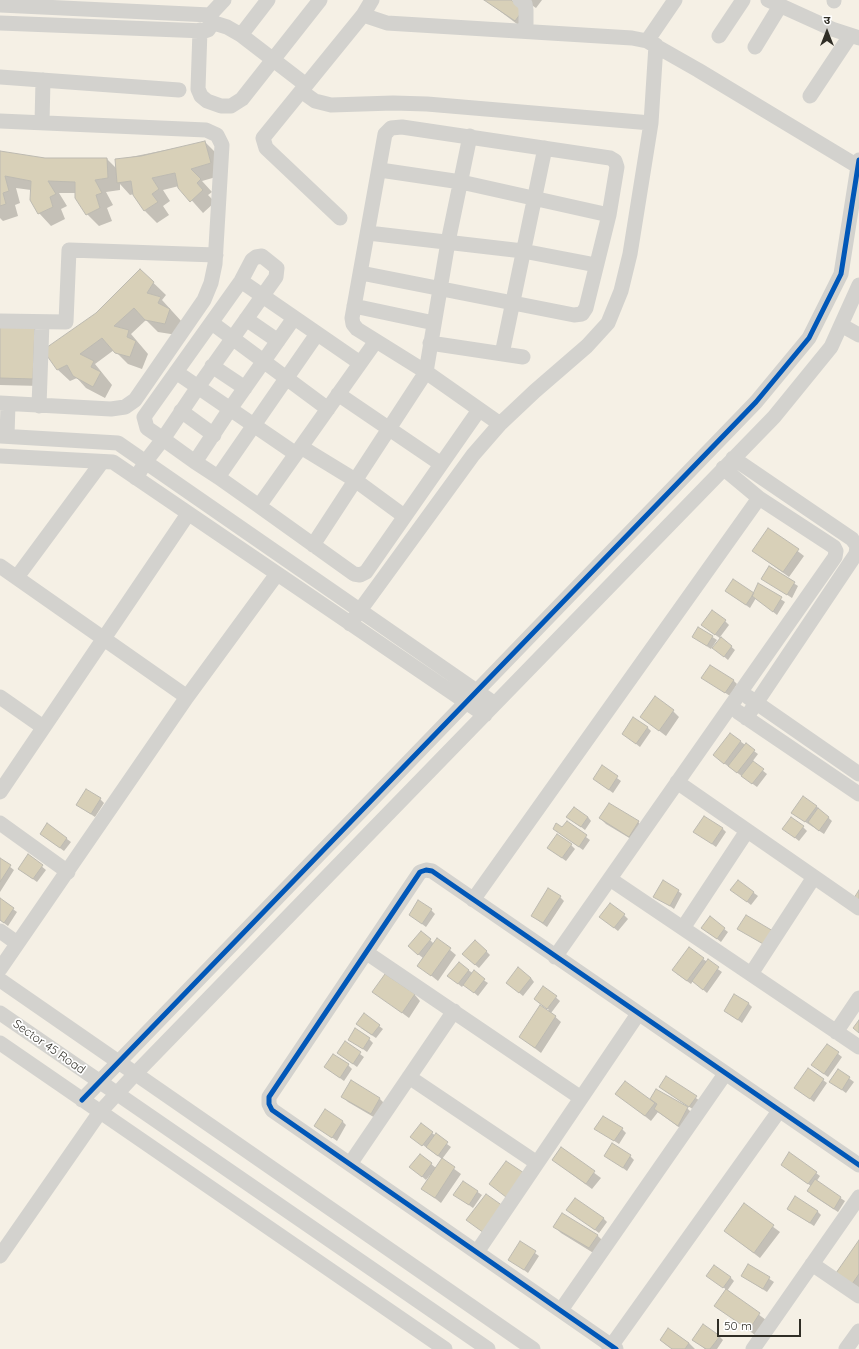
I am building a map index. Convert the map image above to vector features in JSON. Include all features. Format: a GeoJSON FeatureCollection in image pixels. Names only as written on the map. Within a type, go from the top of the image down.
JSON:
{"type":"FeatureCollection","features":[{"type":"Feature","properties":{"kind":"street"},"geometry":{"type":"LineString","coordinates":[[224,0],[207,22],[198,89],[201,96],[207,101],[221,106],[231,106],[237,103],[320,0]]}},
{"type":"Feature","properties":{"kind":"street"},"geometry":{"type":"LineString","coordinates":[[241,35],[268,0]]}},
{"type":"Feature","properties":{"kind":"street"},"geometry":{"type":"LineString","coordinates":[[340,218],[266,148],[263,143],[266,134],[363,15],[372,0]]}},
{"type":"Feature","properties":{"kind":"street"},"geometry":{"type":"LineString","coordinates":[[520,0],[525,4],[526,31]]}},
{"type":"Feature","properties":{"kind":"street"},"geometry":{"type":"LineString","coordinates":[[350,624],[361,611],[473,455],[500,424],[534,391],[587,346],[608,323],[621,291],[630,254],[651,123],[651,43],[675,0]]}},
{"type":"Feature","properties":{"kind":"street"},"geometry":{"type":"LineString","coordinates":[[719,36],[743,0]]}},
{"type":"Feature","properties":{"kind":"street"},"geometry":{"type":"LineString","coordinates":[[0,5],[37,3],[176,6],[207,22],[227,27],[241,35],[273,60],[303,88],[314,101],[331,105],[393,103],[427,104],[651,123]]}},
{"type":"Feature","properties":{"kind":"street"},"geometry":{"type":"LineString","coordinates":[[755,47],[774,3],[854,37],[810,96]]}},
{"type":"Feature","properties":{"kind":"street"},"geometry":{"type":"LineString","coordinates":[[82,1100],[98,1081],[756,402],[809,338],[841,274],[858,164],[651,43],[632,38],[387,23],[363,15]]}},
{"type":"Feature","properties":{"kind":"street"},"geometry":{"type":"LineString","coordinates":[[0,23],[207,22]]}},
{"type":"Feature","properties":{"kind":"street"},"geometry":{"type":"LineString","coordinates":[[0,77],[179,90]]}},
{"type":"Feature","properties":{"kind":"street"},"geometry":{"type":"LineString","coordinates":[[42,123],[43,80]]}},
{"type":"Feature","properties":{"kind":"street"},"geometry":{"type":"LineString","coordinates":[[0,121],[206,130],[217,135],[222,145],[216,254],[211,283],[204,300],[135,400],[125,407],[111,409],[4,403],[3,436],[118,443],[495,704]]}},
{"type":"Feature","properties":{"kind":"street"},"geometry":{"type":"LineString","coordinates":[[361,273],[441,288],[512,304],[574,315],[582,314],[586,308],[609,215],[617,167],[615,161],[610,158],[402,127],[391,128],[385,134],[380,170],[354,306],[353,324],[357,329],[426,372],[500,424]]}},
{"type":"Feature","properties":{"kind":"street"},"geometry":{"type":"LineString","coordinates":[[312,545],[426,372],[448,242],[470,136]]}},
{"type":"Feature","properties":{"kind":"street"},"geometry":{"type":"LineString","coordinates":[[502,354],[522,251],[545,148]]}},
{"type":"Feature","properties":{"kind":"street"},"geometry":{"type":"LineString","coordinates":[[380,170],[461,182],[609,215]]}},
{"type":"Feature","properties":{"kind":"street"},"geometry":{"type":"LineString","coordinates":[[368,232],[522,251],[596,265]]}},
{"type":"Feature","properties":{"kind":"street"},"geometry":{"type":"LineString","coordinates":[[0,321],[66,322],[69,250],[216,254]]}},
{"type":"Feature","properties":{"kind":"street"},"geometry":{"type":"LineString","coordinates":[[136,478],[146,461],[162,439],[182,411],[212,366],[276,277],[277,268],[274,265],[262,256],[256,257],[252,260],[241,281],[212,323],[144,416],[147,428],[162,439],[195,462],[218,477],[354,574],[360,575],[366,572],[479,410]]}},
{"type":"Feature","properties":{"kind":"street"},"geometry":{"type":"LineString","coordinates":[[241,281],[360,363]]}},
{"type":"Feature","properties":{"kind":"street"},"geometry":{"type":"LineString","coordinates":[[0,1256],[100,1112],[135,1074],[774,417],[831,347],[859,285]]}},
{"type":"Feature","properties":{"kind":"street"},"geometry":{"type":"LineString","coordinates":[[354,306],[434,323]]}},
{"type":"Feature","properties":{"kind":"street"},"geometry":{"type":"LineString","coordinates":[[195,462],[294,318]]}},
{"type":"Feature","properties":{"kind":"street"},"geometry":{"type":"LineString","coordinates":[[246,319],[278,342]]}},
{"type":"Feature","properties":{"kind":"street"},"geometry":{"type":"LineString","coordinates":[[38,406],[42,322]]}},
{"type":"Feature","properties":{"kind":"street"},"geometry":{"type":"LineString","coordinates":[[212,323],[328,408]]}},
{"type":"Feature","properties":{"kind":"street"},"geometry":{"type":"LineString","coordinates":[[841,325],[859,335]]}},
{"type":"Feature","properties":{"kind":"street"},"geometry":{"type":"LineString","coordinates":[[218,477],[317,334]]}},
{"type":"Feature","properties":{"kind":"street"},"geometry":{"type":"LineString","coordinates":[[259,506],[376,341]]}},
{"type":"Feature","properties":{"kind":"street"},"geometry":{"type":"LineString","coordinates":[[430,343],[523,357]]}},
{"type":"Feature","properties":{"kind":"street"},"geometry":{"type":"LineString","coordinates":[[212,366],[245,388]]}},
{"type":"Feature","properties":{"kind":"street"},"geometry":{"type":"LineString","coordinates":[[176,372],[254,425],[355,480],[404,516]]}},
{"type":"Feature","properties":{"kind":"street"},"geometry":{"type":"LineString","coordinates":[[338,394],[441,464]]}},
{"type":"Feature","properties":{"kind":"street"},"geometry":{"type":"LineString","coordinates":[[182,411],[214,435]]}},
{"type":"Feature","properties":{"kind":"street"},"geometry":{"type":"LineString","coordinates":[[0,456],[113,462],[485,715]]}},
{"type":"Feature","properties":{"kind":"street"},"geometry":{"type":"LineString","coordinates":[[17,577],[102,462]]}},
{"type":"Feature","properties":{"kind":"street"},"geometry":{"type":"LineString","coordinates":[[555,957],[835,557],[836,551],[834,547],[759,498],[728,463]]}},
{"type":"Feature","properties":{"kind":"street"},"geometry":{"type":"LineString","coordinates":[[728,463],[852,538],[857,546],[856,554],[746,718]]}},
{"type":"Feature","properties":{"kind":"street"},"geometry":{"type":"LineString","coordinates":[[473,900],[759,498]]}},
{"type":"Feature","properties":{"kind":"street"},"geometry":{"type":"LineString","coordinates":[[0,792],[188,514]]}},
{"type":"Feature","properties":{"kind":"street"},"geometry":{"type":"LineString","coordinates":[[836,551],[857,546]]}},
{"type":"Feature","properties":{"kind":"street"},"geometry":{"type":"LineString","coordinates":[[0,566],[187,697]]}},
{"type":"Feature","properties":{"kind":"street"},"geometry":{"type":"LineString","coordinates":[[0,969],[187,697],[277,574]]}},
{"type":"Feature","properties":{"kind":"street"},"geometry":{"type":"LineString","coordinates":[[741,692],[859,774]]}},
{"type":"Feature","properties":{"kind":"street"},"geometry":{"type":"LineString","coordinates":[[0,697],[43,727]]}},
{"type":"Feature","properties":{"kind":"street"},"geometry":{"type":"LineString","coordinates":[[730,707],[859,794]]}},
{"type":"Feature","properties":{"kind":"street"},"geometry":{"type":"LineString","coordinates":[[678,782],[859,908]]}},
{"type":"Feature","properties":{"kind":"street"},"geometry":{"type":"LineString","coordinates":[[0,823],[68,872]]}},
{"type":"Feature","properties":{"kind":"street"},"geometry":{"type":"LineString","coordinates":[[683,928],[747,831]]}},
{"type":"Feature","properties":{"kind":"street"},"geometry":{"type":"LineString","coordinates":[[779,1111],[612,1348],[561,1310],[272,1110],[269,1104],[269,1097],[420,872],[426,870],[432,871],[859,1165]]}},
{"type":"Feature","properties":{"kind":"street"},"geometry":{"type":"LineString","coordinates":[[751,974],[814,877]]}},
{"type":"Feature","properties":{"kind":"street"},"geometry":{"type":"LineString","coordinates":[[610,879],[859,1047]]}},
{"type":"Feature","properties":{"kind":"street"},"geometry":{"type":"LineString","coordinates":[[0,931],[17,943]]}},
{"type":"Feature","properties":{"kind":"street"},"geometry":{"type":"LineString","coordinates":[[367,952],[581,1098]]}},
{"type":"Feature","properties":{"kind":"street"},"geometry":{"type":"LineString","coordinates":[[0,980],[533,1349]]}},
{"type":"Feature","properties":{"kind":"street"},"geometry":{"type":"LineString","coordinates":[[836,1032],[859,998]]}},
{"type":"Feature","properties":{"kind":"street"},"geometry":{"type":"LineString","coordinates":[[350,1164],[454,1011]]}},
{"type":"Feature","properties":{"kind":"street","name":"Sector 45 Road"},"geometry":{"type":"LineString","coordinates":[[0,1013],[488,1349]]}},
{"type":"Feature","properties":{"kind":"street"},"geometry":{"type":"LineString","coordinates":[[477,1252],[638,1014]]}},
{"type":"Feature","properties":{"kind":"street","name":"Sector 45 Road"},"geometry":{"type":"LineString","coordinates":[[0,1043],[445,1349]]}},
{"type":"Feature","properties":{"kind":"street"},"geometry":{"type":"LineString","coordinates":[[561,1310],[725,1074]]}},
{"type":"Feature","properties":{"kind":"street"},"geometry":{"type":"LineString","coordinates":[[409,1077],[537,1163]]}},
{"type":"Feature","properties":{"kind":"street"},"geometry":{"type":"LineString","coordinates":[[753,1349],[859,1196]]}},
{"type":"Feature","properties":{"kind":"street"},"geometry":{"type":"LineString","coordinates":[[812,1264],[859,1296]]}},
{"type":"Feature","properties":{"kind":"street"},"geometry":{"type":"LineString","coordinates":[[846,1349],[859,1331]]}},
{"type":"Feature","properties":{"kind":"building"},"geometry":{"type":"Polygon","coordinates":[[[484,0],[511,0],[524,9],[515,21],[484,0]]]}},
{"type":"Feature","properties":{"kind":"building"},"geometry":{"type":"Polygon","coordinates":[[[205,141],[211,163],[191,169],[201,179],[197,183],[203,190],[190,202],[178,188],[175,173],[152,178],[159,189],[152,194],[158,202],[144,211],[133,195],[131,181],[117,183],[115,159],[141,156],[205,141]]]}},
{"type":"Feature","properties":{"kind":"building"},"geometry":{"type":"Polygon","coordinates":[[[0,151],[45,158],[107,158],[108,178],[95,180],[102,193],[96,195],[100,208],[86,215],[75,198],[75,182],[48,181],[56,194],[50,197],[53,207],[38,214],[30,200],[31,181],[5,176],[9,191],[3,193],[6,204],[0,206],[0,151]]]}},
{"type":"Feature","properties":{"kind":"building"},"geometry":{"type":"Polygon","coordinates":[[[140,269],[154,282],[147,293],[161,297],[158,303],[170,309],[165,324],[145,320],[134,308],[114,326],[129,330],[127,337],[136,341],[130,357],[115,353],[102,338],[80,354],[94,361],[91,367],[101,372],[93,387],[73,376],[67,365],[57,370],[43,350],[96,313],[140,269]]]}},
{"type":"Feature","properties":{"kind":"building"},"geometry":{"type":"Polygon","coordinates":[[[0,324],[35,325],[33,379],[0,378],[0,324]]]}},
{"type":"Feature","properties":{"kind":"building"},"geometry":{"type":"Polygon","coordinates":[[[768,528],[799,549],[783,572],[752,551],[768,528]]]}},
{"type":"Feature","properties":{"kind":"building"},"geometry":{"type":"Polygon","coordinates":[[[769,566],[795,582],[787,595],[761,579],[769,566]]]}},
{"type":"Feature","properties":{"kind":"building"},"geometry":{"type":"Polygon","coordinates":[[[733,579],[754,593],[746,605],[725,591],[733,579]]]}},
{"type":"Feature","properties":{"kind":"building"},"geometry":{"type":"Polygon","coordinates":[[[758,583],[782,597],[773,612],[752,596],[758,583]]]}},
{"type":"Feature","properties":{"kind":"building"},"geometry":{"type":"Polygon","coordinates":[[[712,610],[726,620],[715,635],[701,625],[712,610]]]}},
{"type":"Feature","properties":{"kind":"building"},"geometry":{"type":"Polygon","coordinates":[[[698,627],[713,636],[707,646],[692,637],[698,627]]]}},
{"type":"Feature","properties":{"kind":"building"},"geometry":{"type":"Polygon","coordinates":[[[721,637],[732,646],[724,657],[712,648],[721,637]]]}},
{"type":"Feature","properties":{"kind":"building"},"geometry":{"type":"Polygon","coordinates":[[[710,665],[734,680],[725,693],[701,678],[710,665]]]}},
{"type":"Feature","properties":{"kind":"building"},"geometry":{"type":"Polygon","coordinates":[[[655,696],[674,710],[659,731],[640,717],[655,696]]]}},
{"type":"Feature","properties":{"kind":"building"},"geometry":{"type":"Polygon","coordinates":[[[633,717],[648,727],[636,744],[622,734],[633,717]]]}},
{"type":"Feature","properties":{"kind":"building"},"geometry":{"type":"Polygon","coordinates":[[[730,733],[741,741],[724,764],[713,755],[730,733]]]}},
{"type":"Feature","properties":{"kind":"building"},"geometry":{"type":"Polygon","coordinates":[[[746,743],[755,750],[737,773],[728,766],[746,743]]]}},
{"type":"Feature","properties":{"kind":"building"},"geometry":{"type":"Polygon","coordinates":[[[753,761],[764,769],[752,784],[741,776],[753,761]]]}},
{"type":"Feature","properties":{"kind":"building"},"geometry":{"type":"Polygon","coordinates":[[[602,765],[618,776],[609,790],[593,779],[602,765]]]}},
{"type":"Feature","properties":{"kind":"building"},"geometry":{"type":"Polygon","coordinates":[[[86,789],[101,798],[91,814],[76,805],[86,789]]]}},
{"type":"Feature","properties":{"kind":"building"},"geometry":{"type":"Polygon","coordinates":[[[803,796],[817,806],[805,822],[791,813],[803,796]]]}},
{"type":"Feature","properties":{"kind":"building"},"geometry":{"type":"Polygon","coordinates":[[[609,803],[639,821],[629,837],[599,818],[609,803]]]}},
{"type":"Feature","properties":{"kind":"building"},"geometry":{"type":"Polygon","coordinates":[[[574,807],[588,817],[581,827],[566,817],[574,807]]]}},
{"type":"Feature","properties":{"kind":"building"},"geometry":{"type":"Polygon","coordinates":[[[818,808],[829,817],[819,831],[808,822],[818,808]]]}},
{"type":"Feature","properties":{"kind":"building"},"geometry":{"type":"Polygon","coordinates":[[[704,816],[723,828],[712,844],[693,832],[704,816]]]}},
{"type":"Feature","properties":{"kind":"building"},"geometry":{"type":"Polygon","coordinates":[[[791,817],[804,826],[795,838],[782,829],[791,817]]]}},
{"type":"Feature","properties":{"kind":"building"},"geometry":{"type":"Polygon","coordinates":[[[567,821],[587,835],[579,847],[553,829],[556,823],[562,827],[567,821]]]}},
{"type":"Feature","properties":{"kind":"building"},"geometry":{"type":"Polygon","coordinates":[[[47,823],[67,838],[60,848],[40,834],[47,823]]]}},
{"type":"Feature","properties":{"kind":"building"},"geometry":{"type":"Polygon","coordinates":[[[557,834],[572,844],[562,858],[547,848],[557,834]]]}},
{"type":"Feature","properties":{"kind":"building"},"geometry":{"type":"Polygon","coordinates":[[[28,854],[43,865],[33,879],[18,869],[28,854]]]}},
{"type":"Feature","properties":{"kind":"building"},"geometry":{"type":"Polygon","coordinates":[[[0,858],[11,865],[0,882],[0,858]]]}},
{"type":"Feature","properties":{"kind":"building"},"geometry":{"type":"Polygon","coordinates":[[[663,880],[679,890],[670,906],[653,897],[663,880]]]}},
{"type":"Feature","properties":{"kind":"building"},"geometry":{"type":"Polygon","coordinates":[[[738,880],[754,892],[747,902],[730,890],[738,880]]]}},
{"type":"Feature","properties":{"kind":"building"},"geometry":{"type":"Polygon","coordinates":[[[548,888],[561,896],[543,923],[531,916],[548,888]]]}},
{"type":"Feature","properties":{"kind":"building"},"geometry":{"type":"Polygon","coordinates":[[[859,890],[859,902],[854,898],[859,890]]]}},
{"type":"Feature","properties":{"kind":"building"},"geometry":{"type":"Polygon","coordinates":[[[0,898],[14,908],[4,923],[0,920],[0,898]]]}},
{"type":"Feature","properties":{"kind":"building"},"geometry":{"type":"Polygon","coordinates":[[[418,900],[432,909],[422,924],[409,915],[418,900]]]}},
{"type":"Feature","properties":{"kind":"building"},"geometry":{"type":"Polygon","coordinates":[[[610,903],[625,914],[614,928],[599,917],[610,903]]]}},
{"type":"Feature","properties":{"kind":"building"},"geometry":{"type":"Polygon","coordinates":[[[746,915],[773,931],[765,945],[737,929],[746,915]]]}},
{"type":"Feature","properties":{"kind":"building"},"geometry":{"type":"Polygon","coordinates":[[[710,916],[725,928],[717,939],[701,928],[710,916]]]}},
{"type":"Feature","properties":{"kind":"building"},"geometry":{"type":"Polygon","coordinates":[[[421,931],[431,939],[418,955],[408,946],[421,931]]]}},
{"type":"Feature","properties":{"kind":"building"},"geometry":{"type":"Polygon","coordinates":[[[437,938],[451,948],[431,976],[417,966],[437,938]]]}},
{"type":"Feature","properties":{"kind":"building"},"geometry":{"type":"Polygon","coordinates":[[[475,940],[487,951],[475,965],[462,954],[475,940]]]}},
{"type":"Feature","properties":{"kind":"building"},"geometry":{"type":"Polygon","coordinates":[[[689,947],[704,958],[687,981],[672,970],[689,947]]]}},
{"type":"Feature","properties":{"kind":"building"},"geometry":{"type":"Polygon","coordinates":[[[708,959],[719,967],[703,990],[692,981],[708,959]]]}},
{"type":"Feature","properties":{"kind":"building"},"geometry":{"type":"Polygon","coordinates":[[[459,962],[469,970],[458,984],[447,976],[459,962]]]}},
{"type":"Feature","properties":{"kind":"building"},"geometry":{"type":"Polygon","coordinates":[[[518,967],[531,978],[519,993],[506,983],[518,967]]]}},
{"type":"Feature","properties":{"kind":"building"},"geometry":{"type":"Polygon","coordinates":[[[474,970],[485,979],[474,993],[463,985],[474,970]]]}},
{"type":"Feature","properties":{"kind":"building"},"geometry":{"type":"Polygon","coordinates":[[[385,974],[415,994],[402,1013],[372,992],[385,974]]]}},
{"type":"Feature","properties":{"kind":"building"},"geometry":{"type":"Polygon","coordinates":[[[543,986],[557,996],[547,1009],[534,999],[543,986]]]}},
{"type":"Feature","properties":{"kind":"building"},"geometry":{"type":"Polygon","coordinates":[[[734,994],[749,1003],[738,1020],[724,1011],[734,994]]]}},
{"type":"Feature","properties":{"kind":"building"},"geometry":{"type":"Polygon","coordinates":[[[540,1005],[556,1016],[535,1048],[519,1037],[540,1005]]]}},
{"type":"Feature","properties":{"kind":"building"},"geometry":{"type":"Polygon","coordinates":[[[364,1013],[380,1025],[372,1035],[356,1024],[364,1013]]]}},
{"type":"Feature","properties":{"kind":"building"},"geometry":{"type":"Polygon","coordinates":[[[859,1020],[859,1033],[853,1028],[859,1020]]]}},
{"type":"Feature","properties":{"kind":"building"},"geometry":{"type":"Polygon","coordinates":[[[355,1028],[370,1038],[363,1049],[348,1040],[355,1028]]]}},
{"type":"Feature","properties":{"kind":"building"},"geometry":{"type":"Polygon","coordinates":[[[345,1041],[361,1052],[353,1064],[337,1053],[345,1041]]]}},
{"type":"Feature","properties":{"kind":"building"},"geometry":{"type":"Polygon","coordinates":[[[827,1044],[839,1052],[824,1074],[811,1065],[827,1044]]]}},
{"type":"Feature","properties":{"kind":"building"},"geometry":{"type":"Polygon","coordinates":[[[333,1054],[349,1064],[340,1078],[324,1067],[333,1054]]]}},
{"type":"Feature","properties":{"kind":"building"},"geometry":{"type":"Polygon","coordinates":[[[808,1068],[824,1079],[810,1099],[794,1088],[808,1068]]]}},
{"type":"Feature","properties":{"kind":"building"},"geometry":{"type":"Polygon","coordinates":[[[838,1069],[850,1077],[842,1090],[829,1082],[838,1069]]]}},
{"type":"Feature","properties":{"kind":"building"},"geometry":{"type":"Polygon","coordinates":[[[666,1076],[697,1096],[689,1107],[659,1087],[666,1076]]]}},
{"type":"Feature","properties":{"kind":"building"},"geometry":{"type":"Polygon","coordinates":[[[351,1080],[380,1098],[371,1114],[341,1097],[351,1080]]]}},
{"type":"Feature","properties":{"kind":"building"},"geometry":{"type":"Polygon","coordinates":[[[625,1081],[655,1103],[645,1116],[615,1094],[625,1081]]]}},
{"type":"Feature","properties":{"kind":"building"},"geometry":{"type":"Polygon","coordinates":[[[656,1089],[688,1107],[678,1126],[654,1109],[657,1104],[650,1099],[656,1089]]]}},
{"type":"Feature","properties":{"kind":"building"},"geometry":{"type":"Polygon","coordinates":[[[325,1109],[343,1121],[332,1138],[314,1126],[325,1109]]]}},
{"type":"Feature","properties":{"kind":"building"},"geometry":{"type":"Polygon","coordinates":[[[603,1116],[623,1128],[614,1141],[594,1129],[603,1116]]]}},
{"type":"Feature","properties":{"kind":"building"},"geometry":{"type":"Polygon","coordinates":[[[421,1123],[433,1132],[422,1146],[410,1137],[421,1123]]]}},
{"type":"Feature","properties":{"kind":"building"},"geometry":{"type":"Polygon","coordinates":[[[436,1133],[448,1142],[438,1156],[426,1147],[436,1133]]]}},
{"type":"Feature","properties":{"kind":"building"},"geometry":{"type":"Polygon","coordinates":[[[612,1143],[631,1155],[623,1168],[604,1156],[612,1143]]]}},
{"type":"Feature","properties":{"kind":"building"},"geometry":{"type":"Polygon","coordinates":[[[561,1147],[595,1171],[586,1184],[552,1160],[561,1147]]]}},
{"type":"Feature","properties":{"kind":"building"},"geometry":{"type":"Polygon","coordinates":[[[789,1152],[817,1172],[808,1184],[781,1165],[789,1152]]]}},
{"type":"Feature","properties":{"kind":"building"},"geometry":{"type":"Polygon","coordinates":[[[420,1154],[432,1163],[422,1177],[409,1167],[420,1154]]]}},
{"type":"Feature","properties":{"kind":"building"},"geometry":{"type":"Polygon","coordinates":[[[442,1158],[455,1167],[435,1198],[421,1189],[442,1158]]]}},
{"type":"Feature","properties":{"kind":"building"},"geometry":{"type":"Polygon","coordinates":[[[506,1161],[524,1173],[506,1197],[489,1184],[506,1161]]]}},
{"type":"Feature","properties":{"kind":"building"},"geometry":{"type":"Polygon","coordinates":[[[815,1179],[841,1197],[834,1209],[807,1191],[815,1179]]]}},
{"type":"Feature","properties":{"kind":"building"},"geometry":{"type":"Polygon","coordinates":[[[463,1181],[478,1191],[469,1205],[453,1195],[463,1181]]]}},
{"type":"Feature","properties":{"kind":"building"},"geometry":{"type":"Polygon","coordinates":[[[486,1194],[503,1206],[484,1233],[466,1220],[486,1194]]]}},
{"type":"Feature","properties":{"kind":"building"},"geometry":{"type":"Polygon","coordinates":[[[795,1196],[818,1211],[810,1223],[787,1209],[795,1196]]]}},
{"type":"Feature","properties":{"kind":"building"},"geometry":{"type":"Polygon","coordinates":[[[575,1198],[604,1218],[595,1230],[566,1210],[575,1198]]]}},
{"type":"Feature","properties":{"kind":"building"},"geometry":{"type":"Polygon","coordinates":[[[744,1203],[774,1225],[754,1253],[724,1231],[744,1203]]]}},
{"type":"Feature","properties":{"kind":"building"},"geometry":{"type":"Polygon","coordinates":[[[562,1213],[598,1235],[589,1248],[553,1227],[562,1213]]]}},
{"type":"Feature","properties":{"kind":"building"},"geometry":{"type":"Polygon","coordinates":[[[859,1240],[859,1274],[852,1284],[836,1273],[859,1240]]]}},
{"type":"Feature","properties":{"kind":"building"},"geometry":{"type":"Polygon","coordinates":[[[520,1241],[536,1251],[524,1270],[508,1260],[520,1241]]]}},
{"type":"Feature","properties":{"kind":"building"},"geometry":{"type":"Polygon","coordinates":[[[748,1264],[770,1277],[763,1289],[741,1276],[748,1264]]]}},
{"type":"Feature","properties":{"kind":"building"},"geometry":{"type":"Polygon","coordinates":[[[714,1265],[731,1277],[723,1288],[706,1276],[714,1265]]]}},
{"type":"Feature","properties":{"kind":"building"},"geometry":{"type":"Polygon","coordinates":[[[726,1289],[760,1313],[749,1330],[714,1306],[726,1289]]]}},
{"type":"Feature","properties":{"kind":"building"},"geometry":{"type":"Polygon","coordinates":[[[703,1324],[720,1336],[710,1349],[706,1349],[692,1340],[703,1324]]]}},
{"type":"Feature","properties":{"kind":"building"},"geometry":{"type":"Polygon","coordinates":[[[668,1328],[689,1343],[685,1349],[672,1349],[660,1340],[668,1328]]]}},
{"type":"Feature","properties":{"kind":"cycle path"},"geometry":{"type":"LineString","coordinates":[[82,1100],[756,402],[809,338],[841,274],[859,160]]}},
{"type":"Feature","properties":{"kind":"cycle path"},"geometry":{"type":"LineString","coordinates":[[616,1349],[272,1110],[269,1104],[269,1097],[420,872],[426,870],[432,871],[859,1165]]}}]}
